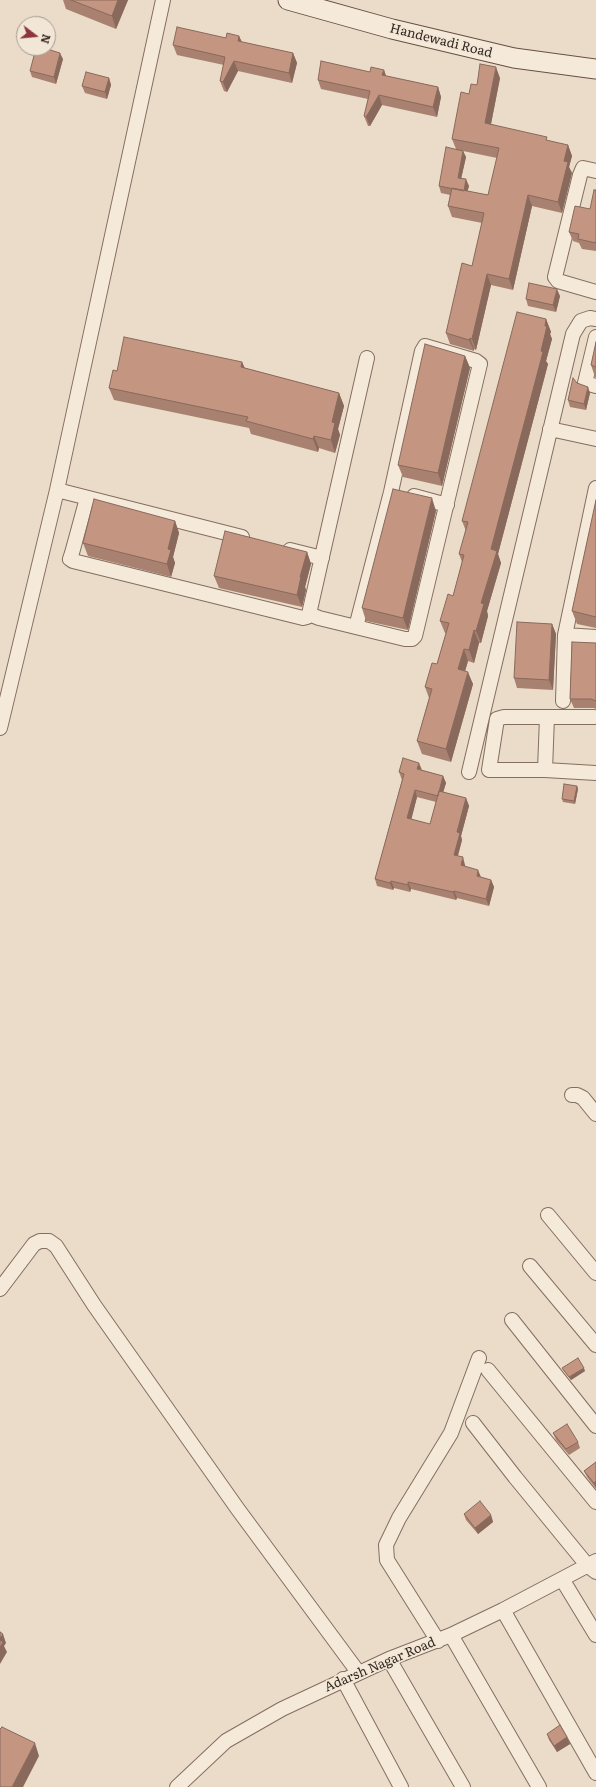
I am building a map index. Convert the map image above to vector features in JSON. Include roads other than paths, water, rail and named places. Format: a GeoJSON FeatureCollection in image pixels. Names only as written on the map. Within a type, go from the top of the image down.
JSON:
{"type":"FeatureCollection","features":[{"type":"Feature","properties":{"kind":"main road","name":"Handewadi Road"},"geometry":{"type":"LineString","coordinates":[[288,0],[392,29],[514,58],[596,69]]}},
{"type":"Feature","properties":{"kind":"street"},"geometry":{"type":"LineString","coordinates":[[0,728],[57,490],[163,0]]}},
{"type":"Feature","properties":{"kind":"street"},"geometry":{"type":"LineString","coordinates":[[596,171],[583,168],[580,175],[555,277],[558,281],[596,292]]}},
{"type":"Feature","properties":{"kind":"street"},"geometry":{"type":"LineString","coordinates":[[469,772],[573,334],[581,321],[590,318],[596,319]]}},
{"type":"Feature","properties":{"kind":"street"},"geometry":{"type":"LineString","coordinates":[[596,337],[585,383],[596,386]]}},
{"type":"Feature","properties":{"kind":"street"},"geometry":{"type":"LineString","coordinates":[[309,614],[356,627],[405,639],[412,639],[415,636],[480,364],[476,361],[425,346],[422,351],[391,489],[356,627]]}},
{"type":"Feature","properties":{"kind":"street"},"geometry":{"type":"LineString","coordinates":[[87,498],[70,559],[73,561],[303,618],[308,617],[367,358]]}},
{"type":"Feature","properties":{"kind":"street"},"geometry":{"type":"LineString","coordinates":[[550,429],[596,440]]}},
{"type":"Feature","properties":{"kind":"street"},"geometry":{"type":"LineString","coordinates":[[563,701],[565,635],[596,488]]}},
{"type":"Feature","properties":{"kind":"street"},"geometry":{"type":"LineString","coordinates":[[391,489],[447,505]]}},
{"type":"Feature","properties":{"kind":"street"},"geometry":{"type":"LineString","coordinates":[[57,490],[254,540]]}},
{"type":"Feature","properties":{"kind":"street"},"geometry":{"type":"LineString","coordinates":[[277,546],[322,558]]}},
{"type":"Feature","properties":{"kind":"street"},"geometry":{"type":"LineString","coordinates":[[565,635],[596,637]]}},
{"type":"Feature","properties":{"kind":"street"},"geometry":{"type":"LineString","coordinates":[[482,717],[497,719],[504,717],[594,717]]}},
{"type":"Feature","properties":{"kind":"street"},"geometry":{"type":"LineString","coordinates":[[545,770],[547,717]]}},
{"type":"Feature","properties":{"kind":"street"},"geometry":{"type":"LineString","coordinates":[[497,719],[489,770],[545,770],[596,773]]}},
{"type":"Feature","properties":{"kind":"street"},"geometry":{"type":"LineString","coordinates":[[572,1095],[577,1095],[582,1098],[596,1114]]}},
{"type":"Feature","properties":{"kind":"street"},"geometry":{"type":"LineString","coordinates":[[548,1215],[596,1273]]}},
{"type":"Feature","properties":{"kind":"street"},"geometry":{"type":"LineString","coordinates":[[0,1289],[34,1244],[40,1241],[49,1241],[56,1246],[98,1312],[237,1508],[358,1672]]}},
{"type":"Feature","properties":{"kind":"street"},"geometry":{"type":"LineString","coordinates":[[530,1266],[596,1345]]}},
{"type":"Feature","properties":{"kind":"street"},"geometry":{"type":"LineString","coordinates":[[512,1320],[596,1426]]}},
{"type":"Feature","properties":{"kind":"street"},"geometry":{"type":"LineString","coordinates":[[438,1641],[387,1560],[386,1545],[399,1518],[451,1433],[479,1358]]}},
{"type":"Feature","properties":{"kind":"street"},"geometry":{"type":"LineString","coordinates":[[488,1370],[596,1502]]}},
{"type":"Feature","properties":{"kind":"street"},"geometry":{"type":"LineString","coordinates":[[473,1422],[515,1477],[593,1566]]}},
{"type":"Feature","properties":{"kind":"street","name":"Adarsh Nagar Road"},"geometry":{"type":"LineString","coordinates":[[177,1787],[226,1740],[282,1709],[358,1672],[438,1641],[503,1610],[562,1579],[593,1566]]}},
{"type":"Feature","properties":{"kind":"street"},"geometry":{"type":"LineString","coordinates":[[562,1579],[596,1635]]}},
{"type":"Feature","properties":{"kind":"street"},"geometry":{"type":"LineString","coordinates":[[503,1610],[596,1773]]}},
{"type":"Feature","properties":{"kind":"street"},"geometry":{"type":"LineString","coordinates":[[451,1635],[539,1787]]}},
{"type":"Feature","properties":{"kind":"street"},"geometry":{"type":"LineString","coordinates":[[389,1659],[462,1787]]}},
{"type":"Feature","properties":{"kind":"street"},"geometry":{"type":"LineString","coordinates":[[343,1679],[401,1787]]}}]}
